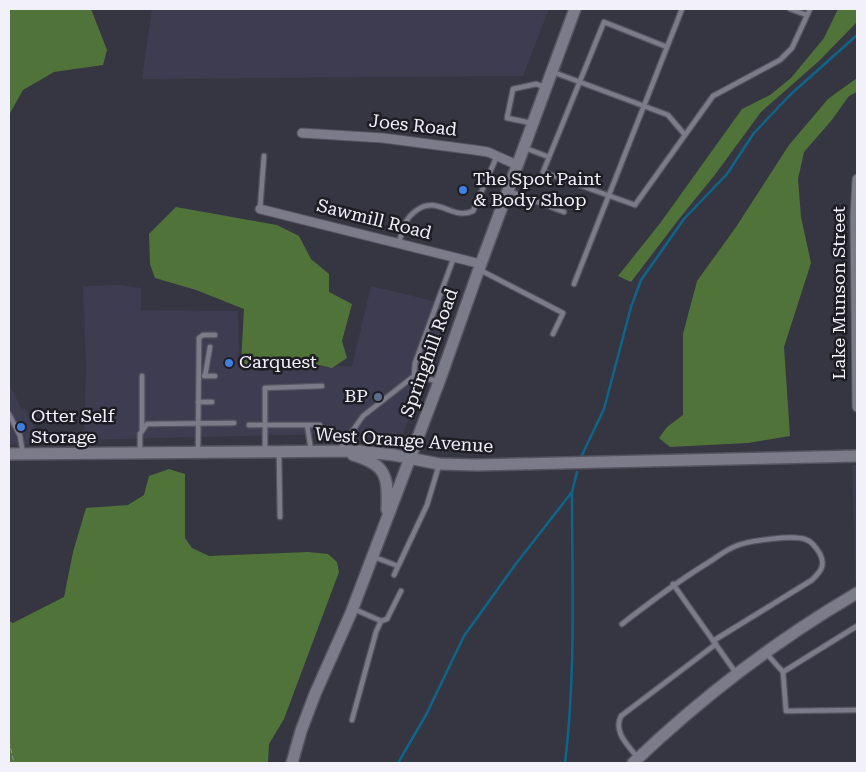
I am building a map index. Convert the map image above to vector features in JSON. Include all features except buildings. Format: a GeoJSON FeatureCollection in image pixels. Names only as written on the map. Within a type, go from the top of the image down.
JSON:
{"type":"FeatureCollection","features":[{"type":"Feature","properties":{"kind":"main road","name":"Springhill Road"},"geometry":{"type":"LineString","coordinates":[[292,763],[301,730],[352,608],[439,382],[517,165],[576,9]]}},
{"type":"Feature","properties":{"kind":"main road","name":"West Orange Avenue"},"geometry":{"type":"LineString","coordinates":[[9,454],[338,451],[374,452],[439,464],[477,465],[857,456]]}},
{"type":"Feature","properties":{"kind":"main road"},"geometry":{"type":"LineString","coordinates":[[338,451],[367,460],[379,467],[384,474],[387,489],[386,519]]}},
{"type":"Feature","properties":{"kind":"main road"},"geometry":{"type":"LineString","coordinates":[[636,761],[689,712],[736,673],[785,638],[857,593]]}},
{"type":"Feature","properties":{"kind":"street","name":"Joes Road"},"geometry":{"type":"LineString","coordinates":[[302,133],[383,138],[475,150],[497,156],[517,165]]}},
{"type":"Feature","properties":{"kind":"street","name":"Lake Munson Street"},"geometry":{"type":"LineString","coordinates":[[857,179],[855,218],[857,407]]}},
{"type":"Feature","properties":{"kind":"street","name":"Sawmill Road"},"geometry":{"type":"LineString","coordinates":[[260,209],[454,257],[480,266]]}},
{"type":"Feature","properties":{"kind":"lane"},"geometry":{"type":"LineString","coordinates":[[574,284],[682,9]]}},
{"type":"Feature","properties":{"kind":"lane"},"geometry":{"type":"LineString","coordinates":[[790,9],[807,15]]}},
{"type":"Feature","properties":{"kind":"lane"},"geometry":{"type":"LineString","coordinates":[[666,47],[604,22],[543,172],[635,205],[712,96],[780,60],[792,48],[810,9]]}},
{"type":"Feature","properties":{"kind":"lane"},"geometry":{"type":"LineString","coordinates":[[552,72],[668,115],[685,135]]}},
{"type":"Feature","properties":{"kind":"lane"},"geometry":{"type":"LineString","coordinates":[[533,124],[507,118],[513,89],[536,84],[546,87]]}},
{"type":"Feature","properties":{"kind":"lane"},"geometry":{"type":"LineString","coordinates":[[524,147],[549,157]]}},
{"type":"Feature","properties":{"kind":"lane"},"geometry":{"type":"LineString","coordinates":[[260,209],[264,156]]}},
{"type":"Feature","properties":{"kind":"lane"},"geometry":{"type":"LineString","coordinates":[[399,243],[404,222],[409,215],[424,205],[431,204],[459,213],[473,211],[497,156]]}},
{"type":"Feature","properties":{"kind":"lane"},"geometry":{"type":"LineString","coordinates":[[508,191],[564,212]]}},
{"type":"Feature","properties":{"kind":"lane"},"geometry":{"type":"LineString","coordinates":[[338,451],[363,416],[414,376],[415,363],[454,257]]}},
{"type":"Feature","properties":{"kind":"lane"},"geometry":{"type":"LineString","coordinates":[[480,266],[563,313],[553,334]]}},
{"type":"Feature","properties":{"kind":"lane"},"geometry":{"type":"LineString","coordinates":[[198,452],[198,338],[203,335],[215,335]]}},
{"type":"Feature","properties":{"kind":"lane"},"geometry":{"type":"LineString","coordinates":[[205,376],[210,347]]}},
{"type":"Feature","properties":{"kind":"lane"},"geometry":{"type":"LineString","coordinates":[[142,376],[142,431]]}},
{"type":"Feature","properties":{"kind":"lane"},"geometry":{"type":"LineString","coordinates":[[198,376],[215,376]]}},
{"type":"Feature","properties":{"kind":"lane"},"geometry":{"type":"LineString","coordinates":[[414,376],[439,382]]}},
{"type":"Feature","properties":{"kind":"lane"},"geometry":{"type":"LineString","coordinates":[[265,452],[265,388],[322,386]]}},
{"type":"Feature","properties":{"kind":"lane"},"geometry":{"type":"LineString","coordinates":[[198,402],[212,402]]}},
{"type":"Feature","properties":{"kind":"lane"},"geometry":{"type":"LineString","coordinates":[[9,414],[20,436],[23,454]]}},
{"type":"Feature","properties":{"kind":"lane"},"geometry":{"type":"LineString","coordinates":[[140,453],[140,434],[147,424],[234,423]]}},
{"type":"Feature","properties":{"kind":"lane"},"geometry":{"type":"LineString","coordinates":[[248,425],[320,425]]}},
{"type":"Feature","properties":{"kind":"lane"},"geometry":{"type":"LineString","coordinates":[[307,425],[311,452]]}},
{"type":"Feature","properties":{"kind":"lane"},"geometry":{"type":"LineString","coordinates":[[279,452],[280,517]]}},
{"type":"Feature","properties":{"kind":"lane"},"geometry":{"type":"LineString","coordinates":[[394,575],[427,505],[439,464]]}},
{"type":"Feature","properties":{"kind":"lane"},"geometry":{"type":"LineString","coordinates":[[622,624],[673,584],[734,546],[750,541],[807,539],[822,559],[823,565],[820,572],[812,580],[714,643],[621,716],[617,726],[636,761]]}},
{"type":"Feature","properties":{"kind":"lane"},"geometry":{"type":"LineString","coordinates":[[372,556],[398,566]]}},
{"type":"Feature","properties":{"kind":"lane"},"geometry":{"type":"LineString","coordinates":[[673,584],[736,673]]}},
{"type":"Feature","properties":{"kind":"lane"},"geometry":{"type":"LineString","coordinates":[[352,608],[381,621],[387,619],[401,591]]}},
{"type":"Feature","properties":{"kind":"lane"},"geometry":{"type":"LineString","coordinates":[[352,720],[376,632],[381,621]]}},
{"type":"Feature","properties":{"kind":"lane"},"geometry":{"type":"LineString","coordinates":[[784,672],[857,626]]}},
{"type":"Feature","properties":{"kind":"lane"},"geometry":{"type":"LineString","coordinates":[[765,652],[784,672],[786,711],[857,710]]}},
{"type":"Feature","properties":{"kind":"path"},"geometry":{"type":"LineString","coordinates":[[9,740],[14,763]]}},
{"type":"Feature","properties":{"kind":"shaded area"},"geometry":{"type":"Polygon","coordinates":[[[152,9],[549,9],[523,76],[142,79],[152,9]]]}},
{"type":"Feature","properties":{"kind":"shaded area"},"geometry":{"type":"Polygon","coordinates":[[[121,285],[141,288],[141,310],[238,311],[239,368],[352,366],[371,286],[450,305],[430,366],[402,436],[324,434],[84,440],[86,366],[83,286],[121,285]]]}},
{"type":"Feature","properties":{"kind":"shaded area","name":"Otter Self Storage"},"geometry":{"type":"Polygon","coordinates":[[[9,384],[22,409],[25,408],[42,444],[9,445],[9,384]]]}},
{"type":"Feature","properties":{"kind":"shaded area"},"geometry":{"type":"Polygon","coordinates":[[[852,465],[857,465],[857,578],[855,580],[852,465]]]}},
{"type":"Feature","properties":{"kind":"green space"},"geometry":{"type":"Polygon","coordinates":[[[9,9],[91,9],[107,50],[103,65],[54,72],[23,90],[9,115],[9,9]]]}},
{"type":"Feature","properties":{"kind":"green space"},"geometry":{"type":"Polygon","coordinates":[[[838,9],[857,9],[857,22],[819,61],[761,112],[714,176],[631,282],[618,276],[661,222],[742,109],[770,95],[791,78],[824,38],[838,9]]]}},
{"type":"Feature","properties":{"kind":"green space"},"geometry":{"type":"Polygon","coordinates":[[[857,78],[857,92],[849,96],[831,121],[804,152],[798,179],[801,217],[811,263],[784,347],[790,436],[748,443],[670,447],[659,438],[667,427],[683,415],[683,334],[697,281],[736,227],[789,145],[828,99],[857,78]]]}},
{"type":"Feature","properties":{"kind":"green space"},"geometry":{"type":"Polygon","coordinates":[[[176,207],[277,225],[299,236],[311,259],[329,274],[329,292],[352,304],[342,341],[347,358],[332,368],[289,358],[272,364],[250,367],[241,362],[244,309],[196,290],[155,278],[150,264],[149,234],[176,207]]]}},
{"type":"Feature","properties":{"kind":"green space"},"geometry":{"type":"Polygon","coordinates":[[[169,469],[185,474],[185,538],[192,548],[209,556],[308,552],[328,554],[337,562],[339,572],[284,719],[269,744],[268,763],[9,763],[9,621],[13,623],[64,597],[73,552],[86,508],[128,505],[144,495],[149,476],[169,469]]]}},
{"type":"Feature","properties":{"kind":"waterway"},"geometry":{"type":"LineString","coordinates":[[582,455],[604,409],[631,307],[641,280],[684,219],[727,174],[754,133],[790,95],[857,35]]}},
{"type":"Feature","properties":{"kind":"waterway"},"geometry":{"type":"LineString","coordinates":[[398,763],[426,715],[464,636],[515,565],[572,492],[577,472]]}},
{"type":"Feature","properties":{"kind":"waterway"},"geometry":{"type":"LineString","coordinates":[[565,763],[572,662],[572,493]]}},
{"type":"Feature","properties":{"kind":"place","name":"The Spot Paint & Body Shop"},"geometry":{"type":"Point","coordinates":[463,190]}},
{"type":"Feature","properties":{"kind":"place","name":"Carquest"},"geometry":{"type":"Point","coordinates":[229,363]}},
{"type":"Feature","properties":{"kind":"place","name":"BP"},"geometry":{"type":"Point","coordinates":[378,397]}},
{"type":"Feature","properties":{"kind":"place","name":"Otter Self Storage"},"geometry":{"type":"Point","coordinates":[21,427]}}]}
